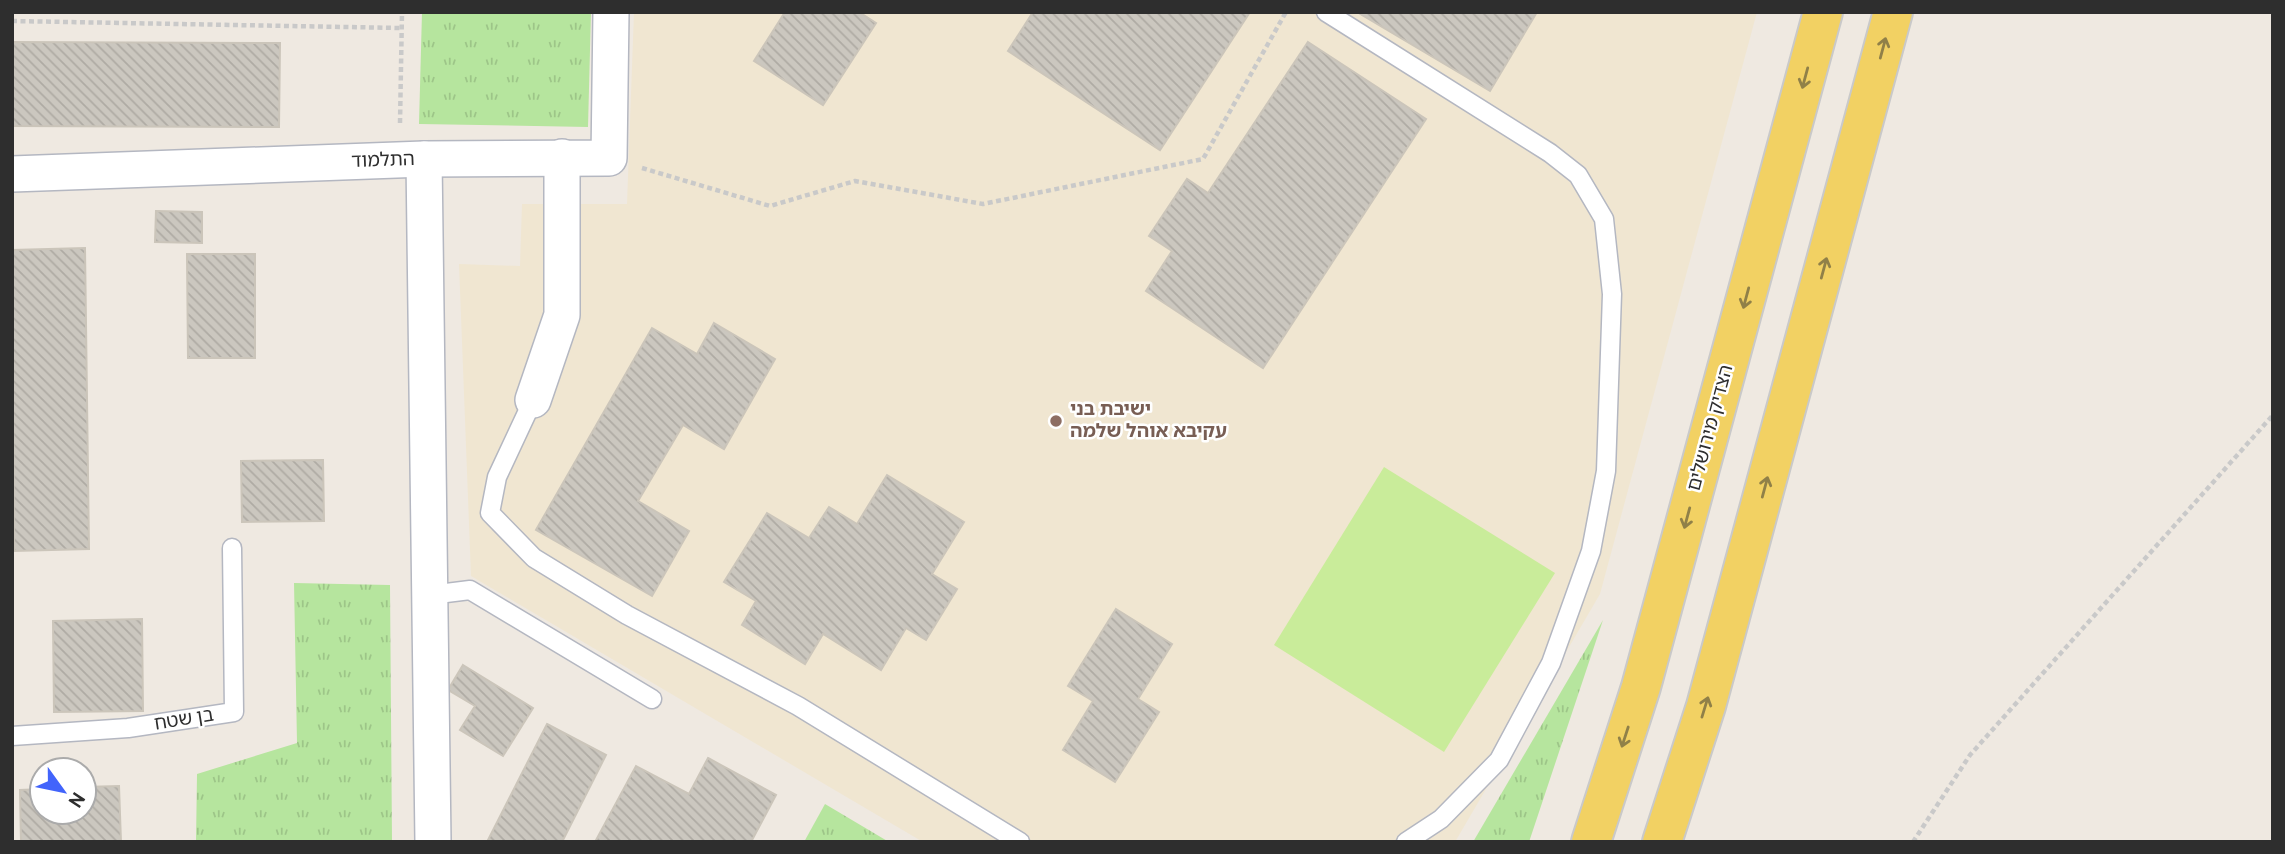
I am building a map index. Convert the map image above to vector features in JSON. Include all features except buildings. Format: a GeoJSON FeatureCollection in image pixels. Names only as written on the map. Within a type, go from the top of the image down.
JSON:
{"type":"FeatureCollection","features":[{"type":"Feature","properties":{"kind":"main road","name":"הצדיק מירושלים"},"geometry":{"type":"LineString","coordinates":[[1591,842],[1641,687],[1823,12]]}},
{"type":"Feature","properties":{"kind":"main road"},"geometry":{"type":"LineString","coordinates":[[1662,842],[1706,706],[1893,12]]}},
{"type":"Feature","properties":{"kind":"street"},"geometry":{"type":"LineString","coordinates":[[609,158],[611,12]]}},
{"type":"Feature","properties":{"kind":"street"},"geometry":{"type":"LineString","coordinates":[[533,400],[562,315],[562,157]]}},
{"type":"Feature","properties":{"kind":"street","name":"התלמוד"},"geometry":{"type":"LineString","coordinates":[[12,174],[412,160],[609,158]]}},
{"type":"Feature","properties":{"kind":"street"},"geometry":{"type":"LineString","coordinates":[[412,160],[430,595],[433,842]]}},
{"type":"Feature","properties":{"kind":"lane"},"geometry":{"type":"LineString","coordinates":[[1326,12],[1550,153],[1578,175],[1604,219],[1612,294],[1606,471],[1591,551],[1551,663],[1499,760],[1441,819],[1406,842]]}},
{"type":"Feature","properties":{"kind":"lane"},"geometry":{"type":"LineString","coordinates":[[533,400],[497,477],[490,513],[534,558],[627,615],[798,706],[1020,842]]}},
{"type":"Feature","properties":{"kind":"lane","name":"בן שטח"},"geometry":{"type":"LineString","coordinates":[[12,736],[128,728],[234,712],[232,548]]}},
{"type":"Feature","properties":{"kind":"lane"},"geometry":{"type":"LineString","coordinates":[[430,595],[470,590],[652,699]]}},
{"type":"Feature","properties":{"kind":"path"},"geometry":{"type":"LineString","coordinates":[[75,12],[75,22]]}},
{"type":"Feature","properties":{"kind":"path"},"geometry":{"type":"LineString","coordinates":[[402,12],[412,160]]}},
{"type":"Feature","properties":{"kind":"path"},"geometry":{"type":"LineString","coordinates":[[609,158],[770,206],[855,181],[984,204],[1203,159],[1286,12]]}},
{"type":"Feature","properties":{"kind":"path"},"geometry":{"type":"LineString","coordinates":[[12,21],[401,28]]}},
{"type":"Feature","properties":{"kind":"path"},"geometry":{"type":"LineString","coordinates":[[1913,842],[1970,755],[2273,415]]}},
{"type":"Feature","properties":{"kind":"shaded area","name":"ישיבת בני עקיבא אוהל שלמה"},"geometry":{"type":"Polygon","coordinates":[[[634,12],[1757,12],[1600,594],[1455,842],[923,842],[471,576],[459,264],[520,266],[522,204],[627,204],[634,12]]]}},
{"type":"Feature","properties":{"kind":"green space"},"geometry":{"type":"Polygon","coordinates":[[[422,12],[591,12],[588,127],[419,124],[422,12]]]}},
{"type":"Feature","properties":{"kind":"green space"},"geometry":{"type":"Polygon","coordinates":[[[1384,467],[1555,573],[1444,752],[1274,645],[1384,467]]]}},
{"type":"Feature","properties":{"kind":"green space"},"geometry":{"type":"Polygon","coordinates":[[[294,583],[390,585],[392,842],[196,842],[197,774],[297,743],[294,583]]]}},
{"type":"Feature","properties":{"kind":"green space"},"geometry":{"type":"Polygon","coordinates":[[[1603,620],[1529,842],[1473,842],[1603,620]]]}},
{"type":"Feature","properties":{"kind":"green space"},"geometry":{"type":"Polygon","coordinates":[[[825,804],[889,842],[804,842],[825,804]]]}},
{"type":"Feature","properties":{"kind":"place","name":"ישיבת בני עקיבא אוהל שלמה"},"geometry":{"type":"Point","coordinates":[1056,421]}}]}
